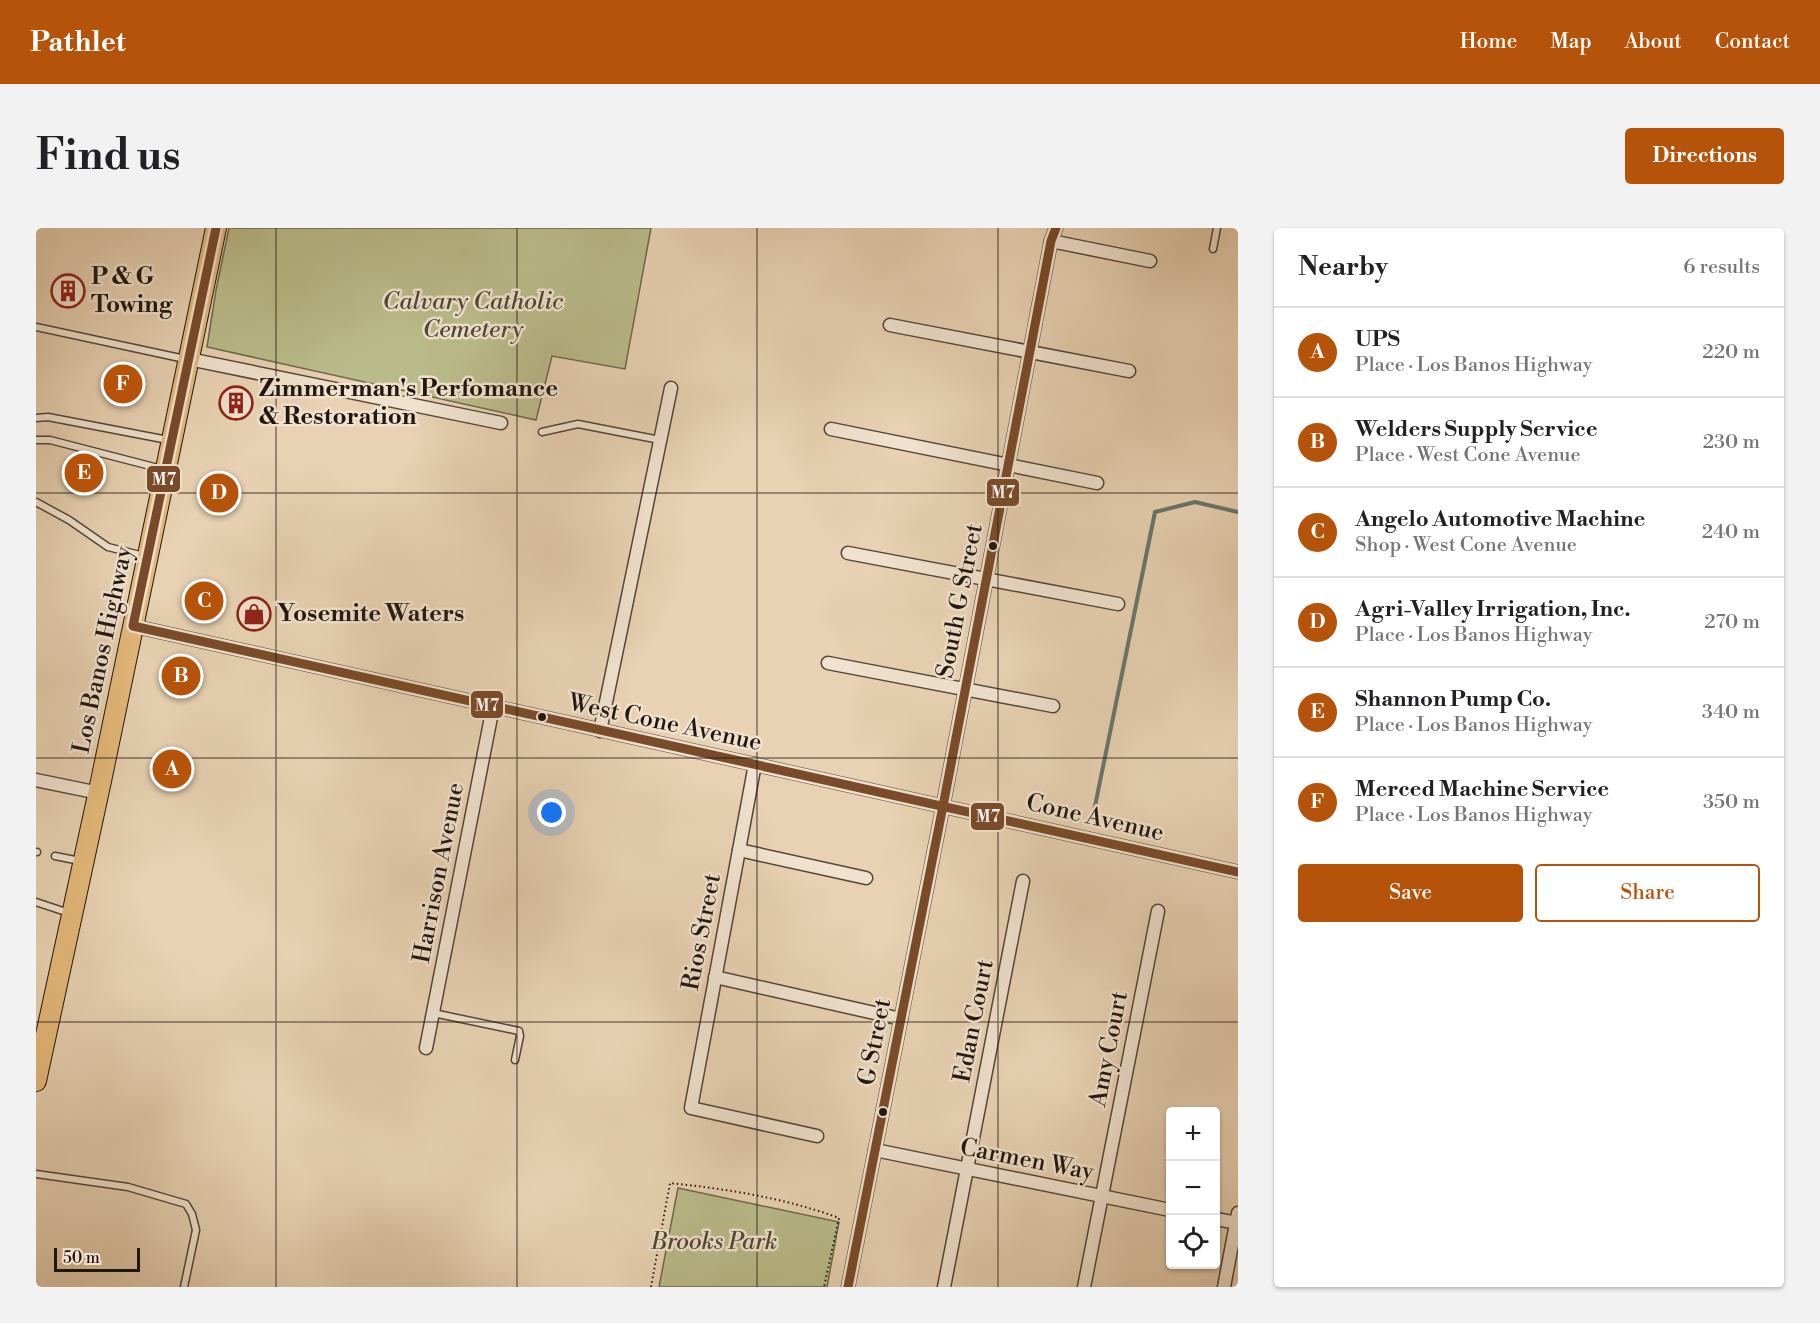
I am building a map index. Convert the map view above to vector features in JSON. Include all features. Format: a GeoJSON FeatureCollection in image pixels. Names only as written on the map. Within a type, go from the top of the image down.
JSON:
{"type":"FeatureCollection","features":[{"type":"Feature","properties":{"kind":"highway","name":"Los Banos Highway"},"geometry":{"type":"LineString","coordinates":[[36,1081],[99,793],[216,228]]}},
{"type":"Feature","properties":{"kind":"street","name":"South G Street"},"geometry":{"type":"LineString","coordinates":[[943,806],[1007,465],[1051,241],[1056,228]]}},
{"type":"Feature","properties":{"kind":"street"},"geometry":{"type":"LineString","coordinates":[[1051,241],[1150,261]]}},
{"type":"Feature","properties":{"kind":"street"},"geometry":{"type":"LineString","coordinates":[[890,325],[1129,371]]}},
{"type":"Feature","properties":{"kind":"street"},"geometry":{"type":"LineString","coordinates":[[189,359],[501,423]]}},
{"type":"Feature","properties":{"kind":"street"},"geometry":{"type":"LineString","coordinates":[[600,731],[671,388]]}},
{"type":"Feature","properties":{"kind":"street"},"geometry":{"type":"LineString","coordinates":[[831,429],[1097,483]]}},
{"type":"Feature","properties":{"kind":"street"},"geometry":{"type":"LineString","coordinates":[[848,553],[1118,604]]}},
{"type":"Feature","properties":{"kind":"street","name":"West Cone Avenue"},"geometry":{"type":"LineString","coordinates":[[133,626],[943,806]]}},
{"type":"Feature","properties":{"kind":"street"},"geometry":{"type":"LineString","coordinates":[[828,663],[1053,706]]}},
{"type":"Feature","properties":{"kind":"street","name":"Harrison Avenue"},"geometry":{"type":"LineString","coordinates":[[426,1048],[493,707]]}},
{"type":"Feature","properties":{"kind":"street","name":"Rios Street"},"geometry":{"type":"LineString","coordinates":[[755,764],[691,1108],[816,1136]]}},
{"type":"Feature","properties":{"kind":"street"},"geometry":{"type":"LineString","coordinates":[[36,780],[99,793]]}},
{"type":"Feature","properties":{"kind":"street","name":"Cone Avenue"},"geometry":{"type":"LineString","coordinates":[[943,806],[1238,872]]}},
{"type":"Feature","properties":{"kind":"street","name":"G Street"},"geometry":{"type":"LineString","coordinates":[[848,1287],[943,806]]}},
{"type":"Feature","properties":{"kind":"street"},"geometry":{"type":"LineString","coordinates":[[739,850],[866,878]]}},
{"type":"Feature","properties":{"kind":"street","name":"Edan Court"},"geometry":{"type":"LineString","coordinates":[[944,1287],[1023,881]]}},
{"type":"Feature","properties":{"kind":"street","name":"Amy Court"},"geometry":{"type":"LineString","coordinates":[[1084,1287],[1158,911]]}},
{"type":"Feature","properties":{"kind":"street"},"geometry":{"type":"LineString","coordinates":[[715,977],[901,1019]]}},
{"type":"Feature","properties":{"kind":"street","name":"Carmen Way"},"geometry":{"type":"LineString","coordinates":[[875,1150],[1166,1209]]}},
{"type":"Feature","properties":{"kind":"street"},"geometry":{"type":"LineString","coordinates":[[1220,1219],[1237,1220],[1224,1287]]}},
{"type":"Feature","properties":{"kind":"lane"},"geometry":{"type":"LineString","coordinates":[[1213,249],[1217,228]]}},
{"type":"Feature","properties":{"kind":"lane"},"geometry":{"type":"LineString","coordinates":[[36,327],[189,359]]}},
{"type":"Feature","properties":{"kind":"lane"},"geometry":{"type":"LineString","coordinates":[[36,418],[48,417],[172,441]]}},
{"type":"Feature","properties":{"kind":"lane"},"geometry":{"type":"LineString","coordinates":[[542,432],[578,424],[660,440]]}},
{"type":"Feature","properties":{"kind":"lane"},"geometry":{"type":"LineString","coordinates":[[36,440],[50,440],[166,470]]}},
{"type":"Feature","properties":{"kind":"lane"},"geometry":{"type":"LineString","coordinates":[[36,502],[69,519],[108,547],[148,556]]}},
{"type":"Feature","properties":{"kind":"lane"},"geometry":{"type":"LineString","coordinates":[[55,856],[84,861]]}},
{"type":"Feature","properties":{"kind":"lane"},"geometry":{"type":"LineString","coordinates":[[36,902],[72,914]]}},
{"type":"Feature","properties":{"kind":"lane"},"geometry":{"type":"LineString","coordinates":[[433,1013],[519,1031],[515,1060]]}},
{"type":"Feature","properties":{"kind":"lane"},"geometry":{"type":"LineString","coordinates":[[36,1174],[128,1187],[186,1204],[192,1214],[196,1230],[184,1287]]}},
{"type":"Feature","properties":{"kind":"path"},"geometry":{"type":"LineString","coordinates":[[651,1287],[670,1183],[712,1187],[757,1196],[799,1205],[839,1218],[824,1287]]}},
{"type":"Feature","properties":{"kind":"green space","name":"Calvary Catholic Cemetery"},"geometry":{"type":"Polygon","coordinates":[[[229,228],[651,228],[625,369],[552,356],[536,420],[207,347],[229,228]]]}},
{"type":"Feature","properties":{"kind":"green space","name":"Brooks Park"},"geometry":{"type":"Polygon","coordinates":[[[678,1188],[839,1222],[827,1287],[659,1287],[678,1188]]]}},
{"type":"Feature","properties":{"kind":"waterway"},"geometry":{"type":"LineString","coordinates":[[1094,811],[1155,512],[1195,502],[1238,512]]}},
{"type":"Feature","properties":{"kind":"transit line","name":"M7"},"geometry":{"type":"LineString","coordinates":[[216,228],[133,626],[1238,872]]}},
{"type":"Feature","properties":{"kind":"transit line","name":"M7"},"geometry":{"type":"LineString","coordinates":[[848,1287],[1051,241],[1056,228]]}},
{"type":"Feature","properties":{"kind":"place","name":"P & G Towing"},"geometry":{"type":"Point","coordinates":[68,291]}},
{"type":"Feature","properties":{"kind":"place","name":"Merced Machine Service"},"geometry":{"type":"Point","coordinates":[123,384]}},
{"type":"Feature","properties":{"kind":"place","name":"Zimmerman's Perfomance & Restoration"},"geometry":{"type":"Point","coordinates":[236,403]}},
{"type":"Feature","properties":{"kind":"place","name":"Shannon Pump Co."},"geometry":{"type":"Point","coordinates":[84,473]}},
{"type":"Feature","properties":{"kind":"place","name":"Agri-Valley Irrigation, Inc."},"geometry":{"type":"Point","coordinates":[219,493]}},
{"type":"Feature","properties":{"kind":"place","name":"Angelo Automotive Machine"},"geometry":{"type":"Point","coordinates":[204,601]}},
{"type":"Feature","properties":{"kind":"place","name":"Yosemite Waters"},"geometry":{"type":"Point","coordinates":[254,614]}},
{"type":"Feature","properties":{"kind":"place","name":"Welders Supply Service"},"geometry":{"type":"Point","coordinates":[181,676]}},
{"type":"Feature","properties":{"kind":"place","name":"UPS"},"geometry":{"type":"Point","coordinates":[172,769]}}]}
